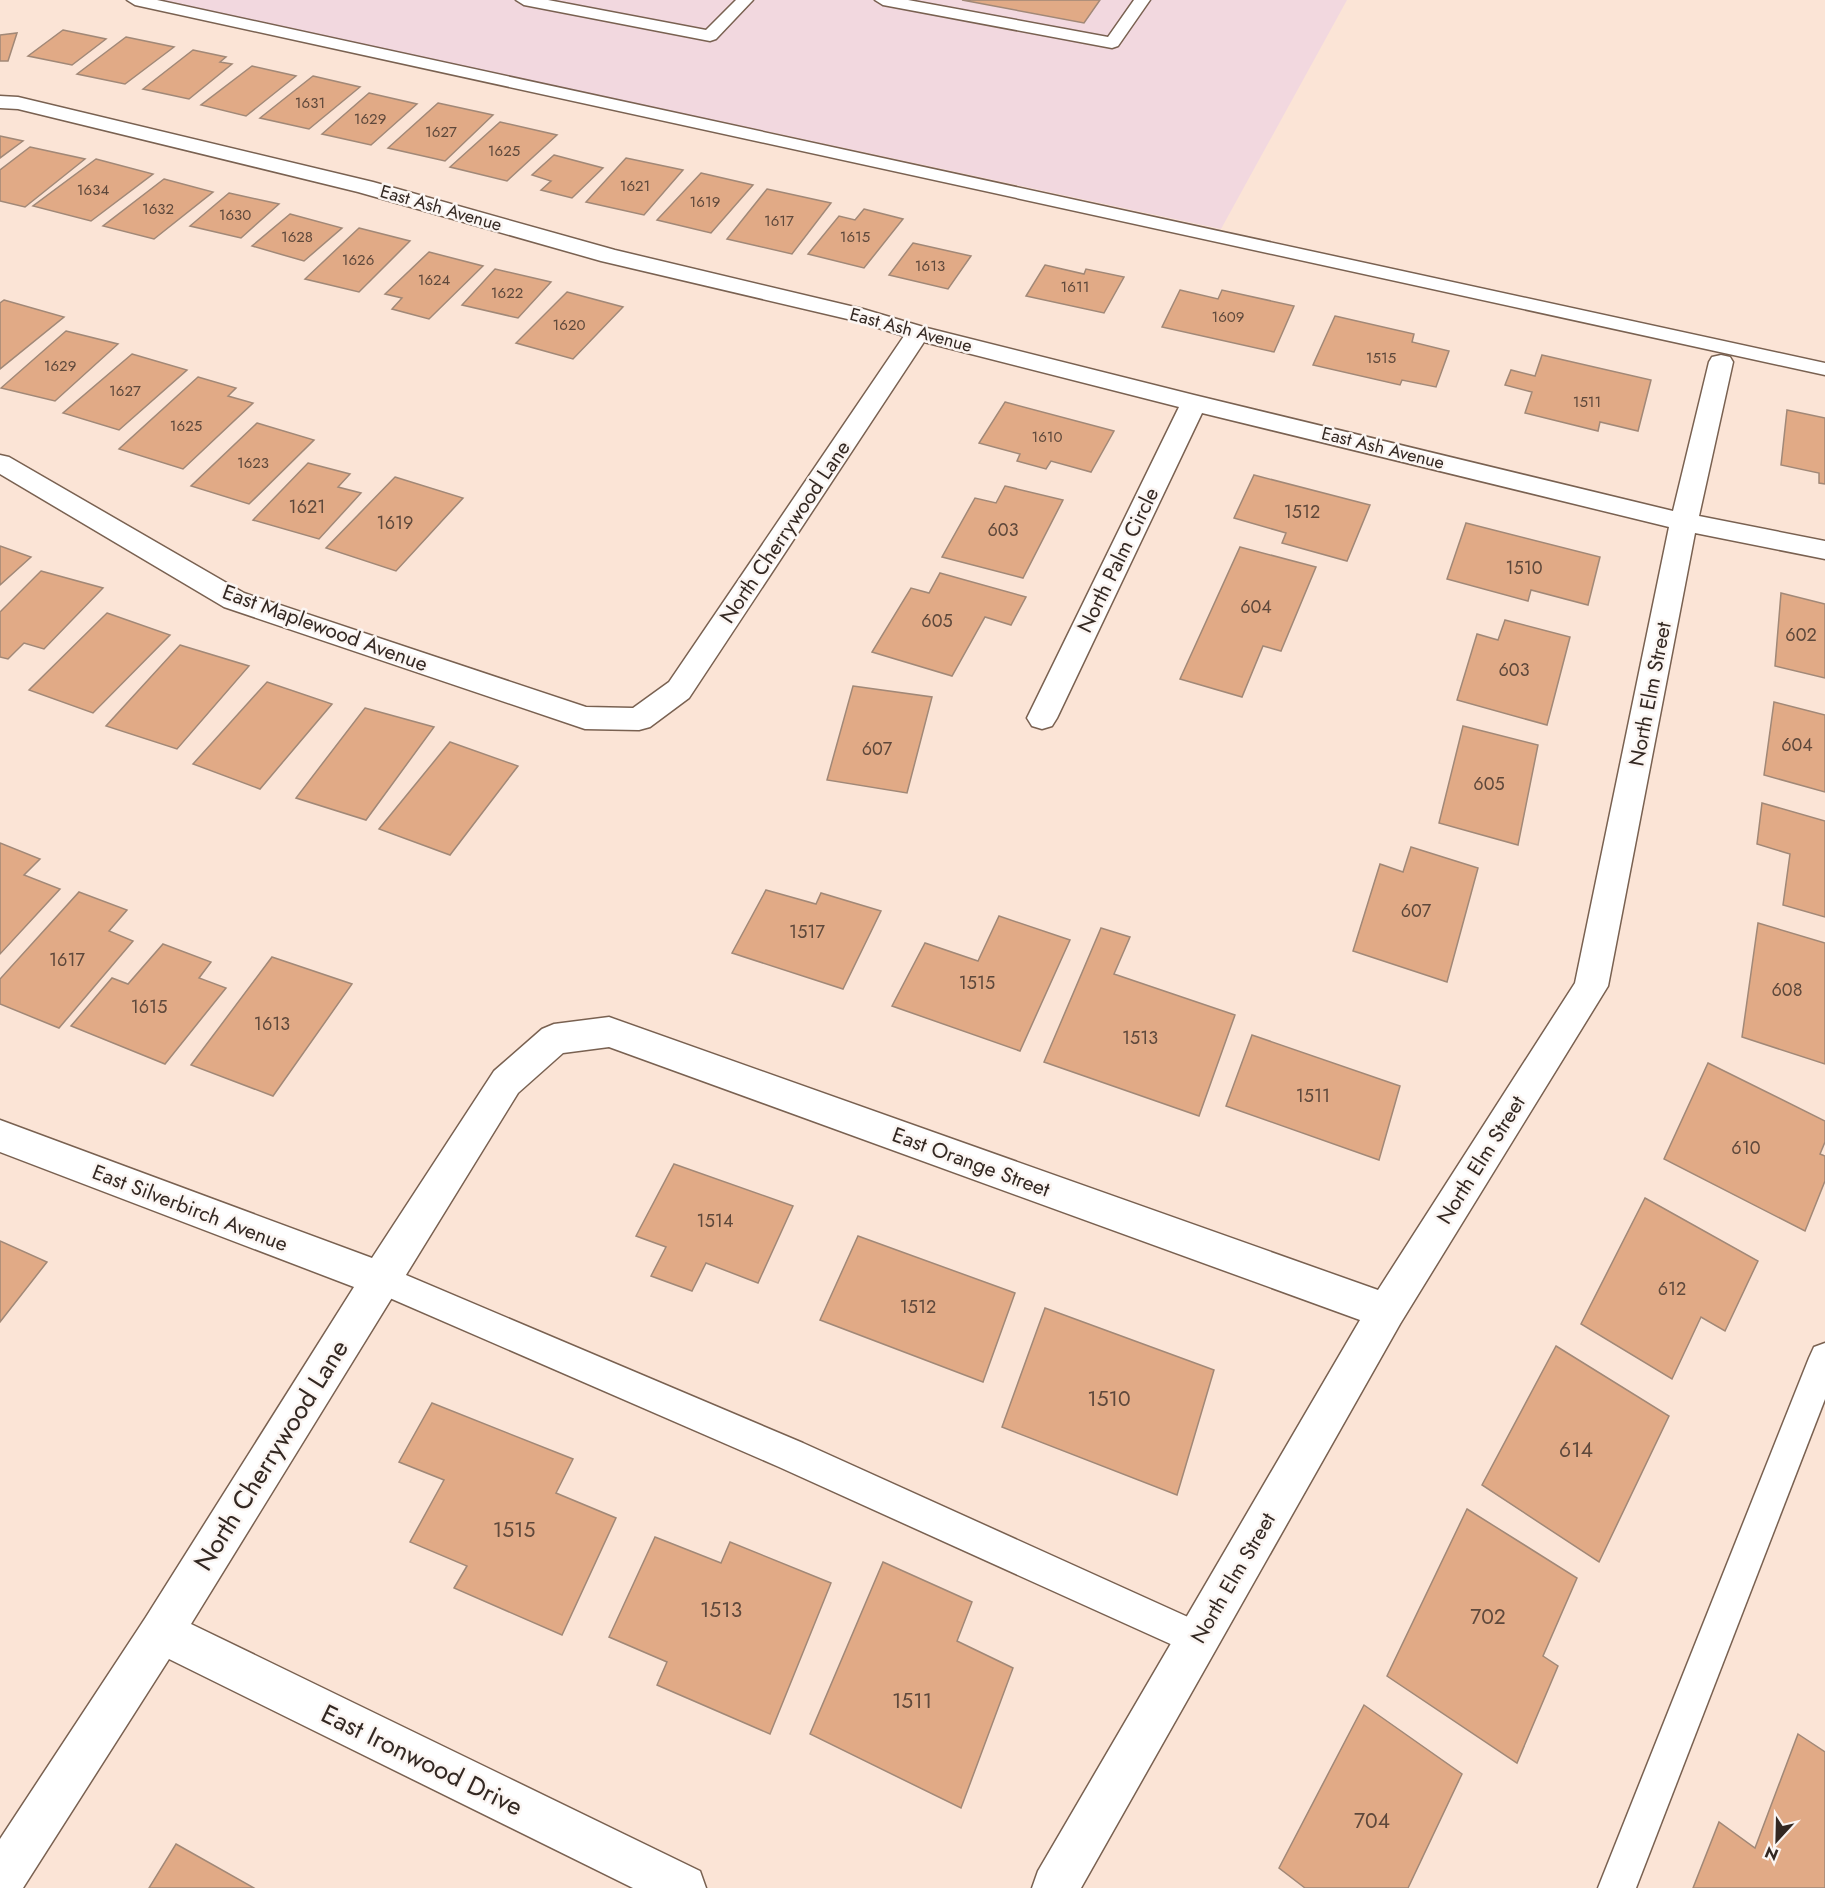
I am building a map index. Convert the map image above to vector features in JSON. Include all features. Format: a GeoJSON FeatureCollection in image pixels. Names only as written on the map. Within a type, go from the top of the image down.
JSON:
{"type":"FeatureCollection","features":[{"type":"Feature","properties":{"kind":"street","name":"East Ash Avenue"},"geometry":{"type":"LineString","coordinates":[[0,102],[18,103],[365,187],[609,256],[863,316],[918,333],[1194,403],[1684,522],[1825,550]]}},
{"type":"Feature","properties":{"kind":"street","name":"North Cherrywood Lane"},"geometry":{"type":"LineString","coordinates":[[639,719],[679,690],[918,333]]}},
{"type":"Feature","properties":{"kind":"street","name":"North Elm Street"},"geometry":{"type":"LineString","coordinates":[[1055,1888],[1386,1311],[1591,986],[1684,522],[1720,362]]}},
{"type":"Feature","properties":{"kind":"street","name":"North Palm Circle"},"geometry":{"type":"LineString","coordinates":[[1042,718],[1194,403]]}},
{"type":"Feature","properties":{"kind":"street","name":"East Maplewood Avenue"},"geometry":{"type":"LineString","coordinates":[[0,463],[234,600],[585,718],[639,719]]}},
{"type":"Feature","properties":{"kind":"street","name":"East Orange Street"},"geometry":{"type":"LineString","coordinates":[[554,1039],[609,1032],[1386,1311]]}},
{"type":"Feature","properties":{"kind":"street","name":"North Cherrywood Lane"},"geometry":{"type":"LineString","coordinates":[[0,1881],[161,1632],[380,1279],[506,1082],[554,1039]]}},
{"type":"Feature","properties":{"kind":"street","name":"East Silverbirch Avenue"},"geometry":{"type":"LineString","coordinates":[[0,1136],[380,1279]]}},
{"type":"Feature","properties":{"kind":"street","name":"East Ironwood Drive"},"geometry":{"type":"LineString","coordinates":[[161,1632],[683,1888]]}},
{"type":"Feature","properties":{"kind":"lane"},"geometry":{"type":"LineString","coordinates":[[135,0],[1825,369]]}},
{"type":"Feature","properties":{"kind":"lane"},"geometry":{"type":"LineString","coordinates":[[524,0],[710,36],[745,0]]}},
{"type":"Feature","properties":{"kind":"lane"},"geometry":{"type":"LineString","coordinates":[[883,0],[1112,43],[1142,0]]}},
{"type":"Feature","properties":{"kind":"lane"},"geometry":{"type":"LineString","coordinates":[[380,1279],[534,1343],[987,1542],[1198,1639]]}},
{"type":"Feature","properties":{"kind":"lane"},"geometry":{"type":"LineString","coordinates":[[1617,1888],[1825,1358]]}},
{"type":"Feature","properties":{"kind":"shaded area"},"geometry":{"type":"Polygon","coordinates":[[[157,0],[1347,0],[1221,229],[157,0]]]}},
{"type":"Feature","properties":{"kind":"building"},"geometry":{"type":"Polygon","coordinates":[[[962,0],[1100,0],[1084,23],[962,0]]]}},
{"type":"Feature","properties":{"kind":"building"},"geometry":{"type":"Polygon","coordinates":[[[63,30],[106,39],[72,65],[28,56],[63,30]]]}},
{"type":"Feature","properties":{"kind":"building"},"geometry":{"type":"Polygon","coordinates":[[[17,33],[8,61],[0,61],[0,35],[17,33]]]}},
{"type":"Feature","properties":{"kind":"building"},"geometry":{"type":"Polygon","coordinates":[[[126,37],[174,47],[125,84],[77,74],[126,37]]]}},
{"type":"Feature","properties":{"kind":"building"},"geometry":{"type":"Polygon","coordinates":[[[193,50],[226,57],[220,62],[232,64],[189,99],[143,89],[193,50]]]}},
{"type":"Feature","properties":{"kind":"building"},"geometry":{"type":"Polygon","coordinates":[[[252,66],[296,76],[246,116],[201,105],[252,66]]]}},
{"type":"Feature","properties":{"kind":"building"},"geometry":{"type":"Polygon","coordinates":[[[313,76],[360,87],[309,129],[260,118],[313,76]]]}},
{"type":"Feature","properties":{"kind":"building"},"geometry":{"type":"Polygon","coordinates":[[[369,93],[417,104],[371,145],[322,134],[369,93]]]}},
{"type":"Feature","properties":{"kind":"building"},"geometry":{"type":"Polygon","coordinates":[[[438,103],[493,115],[445,161],[388,148],[438,103]]]}},
{"type":"Feature","properties":{"kind":"building"},"geometry":{"type":"Polygon","coordinates":[[[500,122],[557,135],[507,181],[450,167],[500,122]]]}},
{"type":"Feature","properties":{"kind":"building"},"geometry":{"type":"Polygon","coordinates":[[[0,136],[23,141],[0,158],[0,136]]]}},
{"type":"Feature","properties":{"kind":"building"},"geometry":{"type":"Polygon","coordinates":[[[30,147],[85,159],[25,207],[0,201],[0,170],[30,147]]]}},
{"type":"Feature","properties":{"kind":"building"},"geometry":{"type":"Polygon","coordinates":[[[554,155],[603,168],[572,198],[541,190],[551,181],[532,175],[554,155]]]}},
{"type":"Feature","properties":{"kind":"building"},"geometry":{"type":"Polygon","coordinates":[[[626,158],[683,170],[644,215],[586,202],[626,158]]]}},
{"type":"Feature","properties":{"kind":"building"},"geometry":{"type":"Polygon","coordinates":[[[96,159],[153,174],[91,221],[33,206],[96,159]]]}},
{"type":"Feature","properties":{"kind":"building"},"geometry":{"type":"Polygon","coordinates":[[[701,173],[753,185],[711,233],[657,220],[701,173]]]}},
{"type":"Feature","properties":{"kind":"building"},"geometry":{"type":"Polygon","coordinates":[[[164,179],[213,192],[154,239],[103,226],[164,179]]]}},
{"type":"Feature","properties":{"kind":"building"},"geometry":{"type":"Polygon","coordinates":[[[767,189],[831,203],[792,254],[727,239],[767,189]]]}},
{"type":"Feature","properties":{"kind":"building"},"geometry":{"type":"Polygon","coordinates":[[[229,193],[279,204],[241,238],[190,226],[229,193]]]}},
{"type":"Feature","properties":{"kind":"building"},"geometry":{"type":"Polygon","coordinates":[[[864,209],[903,219],[864,268],[808,254],[839,216],[855,220],[864,209]]]}},
{"type":"Feature","properties":{"kind":"building"},"geometry":{"type":"Polygon","coordinates":[[[290,214],[342,228],[304,261],[252,246],[290,214]]]}},
{"type":"Feature","properties":{"kind":"building"},"geometry":{"type":"Polygon","coordinates":[[[359,228],[410,241],[359,292],[305,279],[359,228]]]}},
{"type":"Feature","properties":{"kind":"building"},"geometry":{"type":"Polygon","coordinates":[[[913,243],[971,256],[948,289],[889,275],[913,243]]]}},
{"type":"Feature","properties":{"kind":"building"},"geometry":{"type":"Polygon","coordinates":[[[429,252],[483,266],[429,319],[392,309],[402,298],[385,294],[429,252]]]}},
{"type":"Feature","properties":{"kind":"building"},"geometry":{"type":"Polygon","coordinates":[[[1045,265],[1084,274],[1086,269],[1124,277],[1104,313],[1026,296],[1045,265]]]}},
{"type":"Feature","properties":{"kind":"building"},"geometry":{"type":"Polygon","coordinates":[[[495,269],[551,282],[518,318],[462,305],[495,269]]]}},
{"type":"Feature","properties":{"kind":"building"},"geometry":{"type":"Polygon","coordinates":[[[1180,290],[1218,299],[1222,290],[1294,306],[1274,352],[1162,327],[1180,290]]]}},
{"type":"Feature","properties":{"kind":"building"},"geometry":{"type":"Polygon","coordinates":[[[567,292],[623,307],[573,359],[516,343],[567,292]]]}},
{"type":"Feature","properties":{"kind":"building"},"geometry":{"type":"Polygon","coordinates":[[[4,300],[64,317],[0,369],[0,303],[4,300]]]}},
{"type":"Feature","properties":{"kind":"building"},"geometry":{"type":"Polygon","coordinates":[[[1335,316],[1414,334],[1412,342],[1449,351],[1436,387],[1402,380],[1400,385],[1313,365],[1335,316]]]}},
{"type":"Feature","properties":{"kind":"building"},"geometry":{"type":"Polygon","coordinates":[[[66,331],[118,344],[55,401],[1,388],[66,331]]]}},
{"type":"Feature","properties":{"kind":"building"},"geometry":{"type":"Polygon","coordinates":[[[132,354],[187,370],[119,430],[63,413],[132,354]]]}},
{"type":"Feature","properties":{"kind":"building"},"geometry":{"type":"Polygon","coordinates":[[[1542,355],[1651,380],[1638,431],[1600,422],[1598,431],[1525,413],[1532,392],[1505,385],[1511,370],[1535,376],[1542,355]]]}},
{"type":"Feature","properties":{"kind":"building"},"geometry":{"type":"Polygon","coordinates":[[[198,377],[236,388],[228,396],[253,403],[183,469],[119,449],[198,377]]]}},
{"type":"Feature","properties":{"kind":"building"},"geometry":{"type":"Polygon","coordinates":[[[1005,402],[1114,431],[1091,472],[1051,461],[1046,469],[1017,461],[1020,454],[979,443],[1005,402]]]}},
{"type":"Feature","properties":{"kind":"building"},"geometry":{"type":"Polygon","coordinates":[[[1787,410],[1825,418],[1825,484],[1819,483],[1819,473],[1781,465],[1787,410]]]}},
{"type":"Feature","properties":{"kind":"building"},"geometry":{"type":"Polygon","coordinates":[[[257,423],[314,440],[249,504],[191,486],[257,423]]]}},
{"type":"Feature","properties":{"kind":"building"},"geometry":{"type":"Polygon","coordinates":[[[308,463],[350,474],[338,487],[361,493],[319,539],[253,520],[308,463]]]}},
{"type":"Feature","properties":{"kind":"building"},"geometry":{"type":"Polygon","coordinates":[[[1254,475],[1370,505],[1347,561],[1282,543],[1286,533],[1234,518],[1254,475]]]}},
{"type":"Feature","properties":{"kind":"building"},"geometry":{"type":"Polygon","coordinates":[[[395,477],[463,498],[396,571],[326,548],[395,477]]]}},
{"type":"Feature","properties":{"kind":"building"},"geometry":{"type":"Polygon","coordinates":[[[1005,486],[1063,500],[1023,578],[942,557],[975,498],[996,503],[1005,486]]]}},
{"type":"Feature","properties":{"kind":"building"},"geometry":{"type":"Polygon","coordinates":[[[1466,523],[1600,557],[1588,605],[1531,590],[1528,601],[1447,579],[1466,523]]]}},
{"type":"Feature","properties":{"kind":"building"},"geometry":{"type":"Polygon","coordinates":[[[0,546],[31,557],[0,585],[0,546]]]}},
{"type":"Feature","properties":{"kind":"building"},"geometry":{"type":"Polygon","coordinates":[[[1240,547],[1316,567],[1281,651],[1263,646],[1242,697],[1180,679],[1240,547]]]}},
{"type":"Feature","properties":{"kind":"building"},"geometry":{"type":"Polygon","coordinates":[[[41,571],[103,588],[44,649],[24,643],[8,659],[0,657],[0,612],[41,571]]]}},
{"type":"Feature","properties":{"kind":"building"},"geometry":{"type":"Polygon","coordinates":[[[940,573],[1026,597],[1011,625],[985,617],[952,676],[872,652],[911,588],[929,593],[940,573]]]}},
{"type":"Feature","properties":{"kind":"building"},"geometry":{"type":"Polygon","coordinates":[[[1781,593],[1825,604],[1825,678],[1775,666],[1781,593]]]}},
{"type":"Feature","properties":{"kind":"building"},"geometry":{"type":"Polygon","coordinates":[[[107,613],[170,635],[93,713],[29,690],[107,613]]]}},
{"type":"Feature","properties":{"kind":"building"},"geometry":{"type":"Polygon","coordinates":[[[1505,620],[1570,637],[1547,725],[1457,700],[1477,634],[1498,640],[1505,620]]]}},
{"type":"Feature","properties":{"kind":"building"},"geometry":{"type":"Polygon","coordinates":[[[180,645],[249,666],[177,749],[106,726],[180,645]]]}},
{"type":"Feature","properties":{"kind":"building"},"geometry":{"type":"Polygon","coordinates":[[[267,682],[332,704],[260,789],[193,764],[267,682]]]}},
{"type":"Feature","properties":{"kind":"building"},"geometry":{"type":"Polygon","coordinates":[[[853,686],[932,697],[907,793],[827,780],[853,686]]]}},
{"type":"Feature","properties":{"kind":"building"},"geometry":{"type":"Polygon","coordinates":[[[1774,702],[1825,715],[1825,792],[1764,775],[1774,702]]]}},
{"type":"Feature","properties":{"kind":"building"},"geometry":{"type":"Polygon","coordinates":[[[365,708],[434,727],[366,820],[296,798],[365,708]]]}},
{"type":"Feature","properties":{"kind":"building"},"geometry":{"type":"Polygon","coordinates":[[[1463,726],[1538,745],[1518,845],[1439,823],[1463,726]]]}},
{"type":"Feature","properties":{"kind":"building"},"geometry":{"type":"Polygon","coordinates":[[[450,742],[518,766],[450,855],[379,829],[450,742]]]}},
{"type":"Feature","properties":{"kind":"building"},"geometry":{"type":"Polygon","coordinates":[[[1762,803],[1825,821],[1825,917],[1783,905],[1790,854],[1757,844],[1762,803]]]}},
{"type":"Feature","properties":{"kind":"building"},"geometry":{"type":"Polygon","coordinates":[[[0,843],[40,859],[24,875],[60,889],[0,954],[0,843]]]}},
{"type":"Feature","properties":{"kind":"building"},"geometry":{"type":"Polygon","coordinates":[[[1411,847],[1478,868],[1447,982],[1353,951],[1380,864],[1403,872],[1411,847]]]}},
{"type":"Feature","properties":{"kind":"building"},"geometry":{"type":"Polygon","coordinates":[[[766,890],[816,904],[821,893],[881,911],[843,989],[732,953],[766,890]]]}},
{"type":"Feature","properties":{"kind":"building"},"geometry":{"type":"Polygon","coordinates":[[[79,892],[127,910],[109,931],[133,941],[59,1028],[0,1004],[0,979],[79,892]]]}},
{"type":"Feature","properties":{"kind":"building"},"geometry":{"type":"Polygon","coordinates":[[[999,916],[1070,940],[1020,1051],[892,1006],[925,943],[978,961],[999,916]]]}},
{"type":"Feature","properties":{"kind":"building"},"geometry":{"type":"Polygon","coordinates":[[[1758,923],[1825,943],[1825,1064],[1742,1037],[1758,923]]]}},
{"type":"Feature","properties":{"kind":"building"},"geometry":{"type":"Polygon","coordinates":[[[1101,928],[1130,937],[1114,974],[1235,1015],[1199,1116],[1044,1062],[1101,928]]]}},
{"type":"Feature","properties":{"kind":"building"},"geometry":{"type":"Polygon","coordinates":[[[163,944],[211,962],[199,978],[226,988],[165,1064],[71,1026],[112,978],[128,984],[163,944]]]}},
{"type":"Feature","properties":{"kind":"building"},"geometry":{"type":"Polygon","coordinates":[[[272,957],[352,984],[273,1096],[191,1065],[272,957]]]}},
{"type":"Feature","properties":{"kind":"building"},"geometry":{"type":"Polygon","coordinates":[[[1252,1035],[1400,1086],[1379,1160],[1226,1106],[1252,1035]]]}},
{"type":"Feature","properties":{"kind":"building"},"geometry":{"type":"Polygon","coordinates":[[[1708,1063],[1825,1121],[1825,1142],[1820,1154],[1825,1156],[1825,1181],[1805,1231],[1664,1159],[1708,1063]]]}},
{"type":"Feature","properties":{"kind":"building"},"geometry":{"type":"Polygon","coordinates":[[[674,1164],[793,1206],[758,1283],[706,1263],[692,1291],[651,1276],[666,1247],[636,1236],[674,1164]]]}},
{"type":"Feature","properties":{"kind":"building"},"geometry":{"type":"Polygon","coordinates":[[[1645,1198],[1758,1261],[1725,1331],[1701,1317],[1672,1379],[1581,1324],[1645,1198]]]}},
{"type":"Feature","properties":{"kind":"building"},"geometry":{"type":"Polygon","coordinates":[[[858,1236],[1015,1293],[983,1382],[820,1320],[858,1236]]]}},
{"type":"Feature","properties":{"kind":"building"},"geometry":{"type":"Polygon","coordinates":[[[0,1241],[47,1262],[0,1322],[0,1241]]]}},
{"type":"Feature","properties":{"kind":"building"},"geometry":{"type":"Polygon","coordinates":[[[1045,1308],[1214,1370],[1177,1495],[1002,1427],[1045,1308]]]}},
{"type":"Feature","properties":{"kind":"building"},"geometry":{"type":"Polygon","coordinates":[[[1556,1346],[1669,1416],[1599,1562],[1482,1485],[1556,1346]]]}},
{"type":"Feature","properties":{"kind":"building"},"geometry":{"type":"Polygon","coordinates":[[[432,1403],[573,1459],[556,1493],[616,1518],[562,1635],[454,1588],[467,1566],[410,1542],[444,1480],[399,1462],[432,1403]]]}},
{"type":"Feature","properties":{"kind":"building"},"geometry":{"type":"Polygon","coordinates":[[[1467,1509],[1577,1578],[1543,1656],[1558,1666],[1517,1763],[1387,1676],[1467,1509]]]}},
{"type":"Feature","properties":{"kind":"building"},"geometry":{"type":"Polygon","coordinates":[[[655,1537],[721,1563],[730,1542],[831,1583],[770,1734],[657,1685],[667,1662],[609,1637],[655,1537]]]}},
{"type":"Feature","properties":{"kind":"building"},"geometry":{"type":"Polygon","coordinates":[[[883,1562],[972,1602],[957,1641],[1013,1668],[961,1808],[810,1734],[883,1562]]]}},
{"type":"Feature","properties":{"kind":"building"},"geometry":{"type":"Polygon","coordinates":[[[1364,1705],[1462,1774],[1408,1888],[1305,1888],[1279,1868],[1364,1705]]]}},
{"type":"Feature","properties":{"kind":"building"},"geometry":{"type":"Polygon","coordinates":[[[1798,1734],[1825,1752],[1825,1888],[1693,1888],[1719,1822],[1755,1848],[1798,1734]]]}},
{"type":"Feature","properties":{"kind":"building"},"geometry":{"type":"Polygon","coordinates":[[[176,1844],[254,1888],[149,1888],[176,1844]]]}}]}
